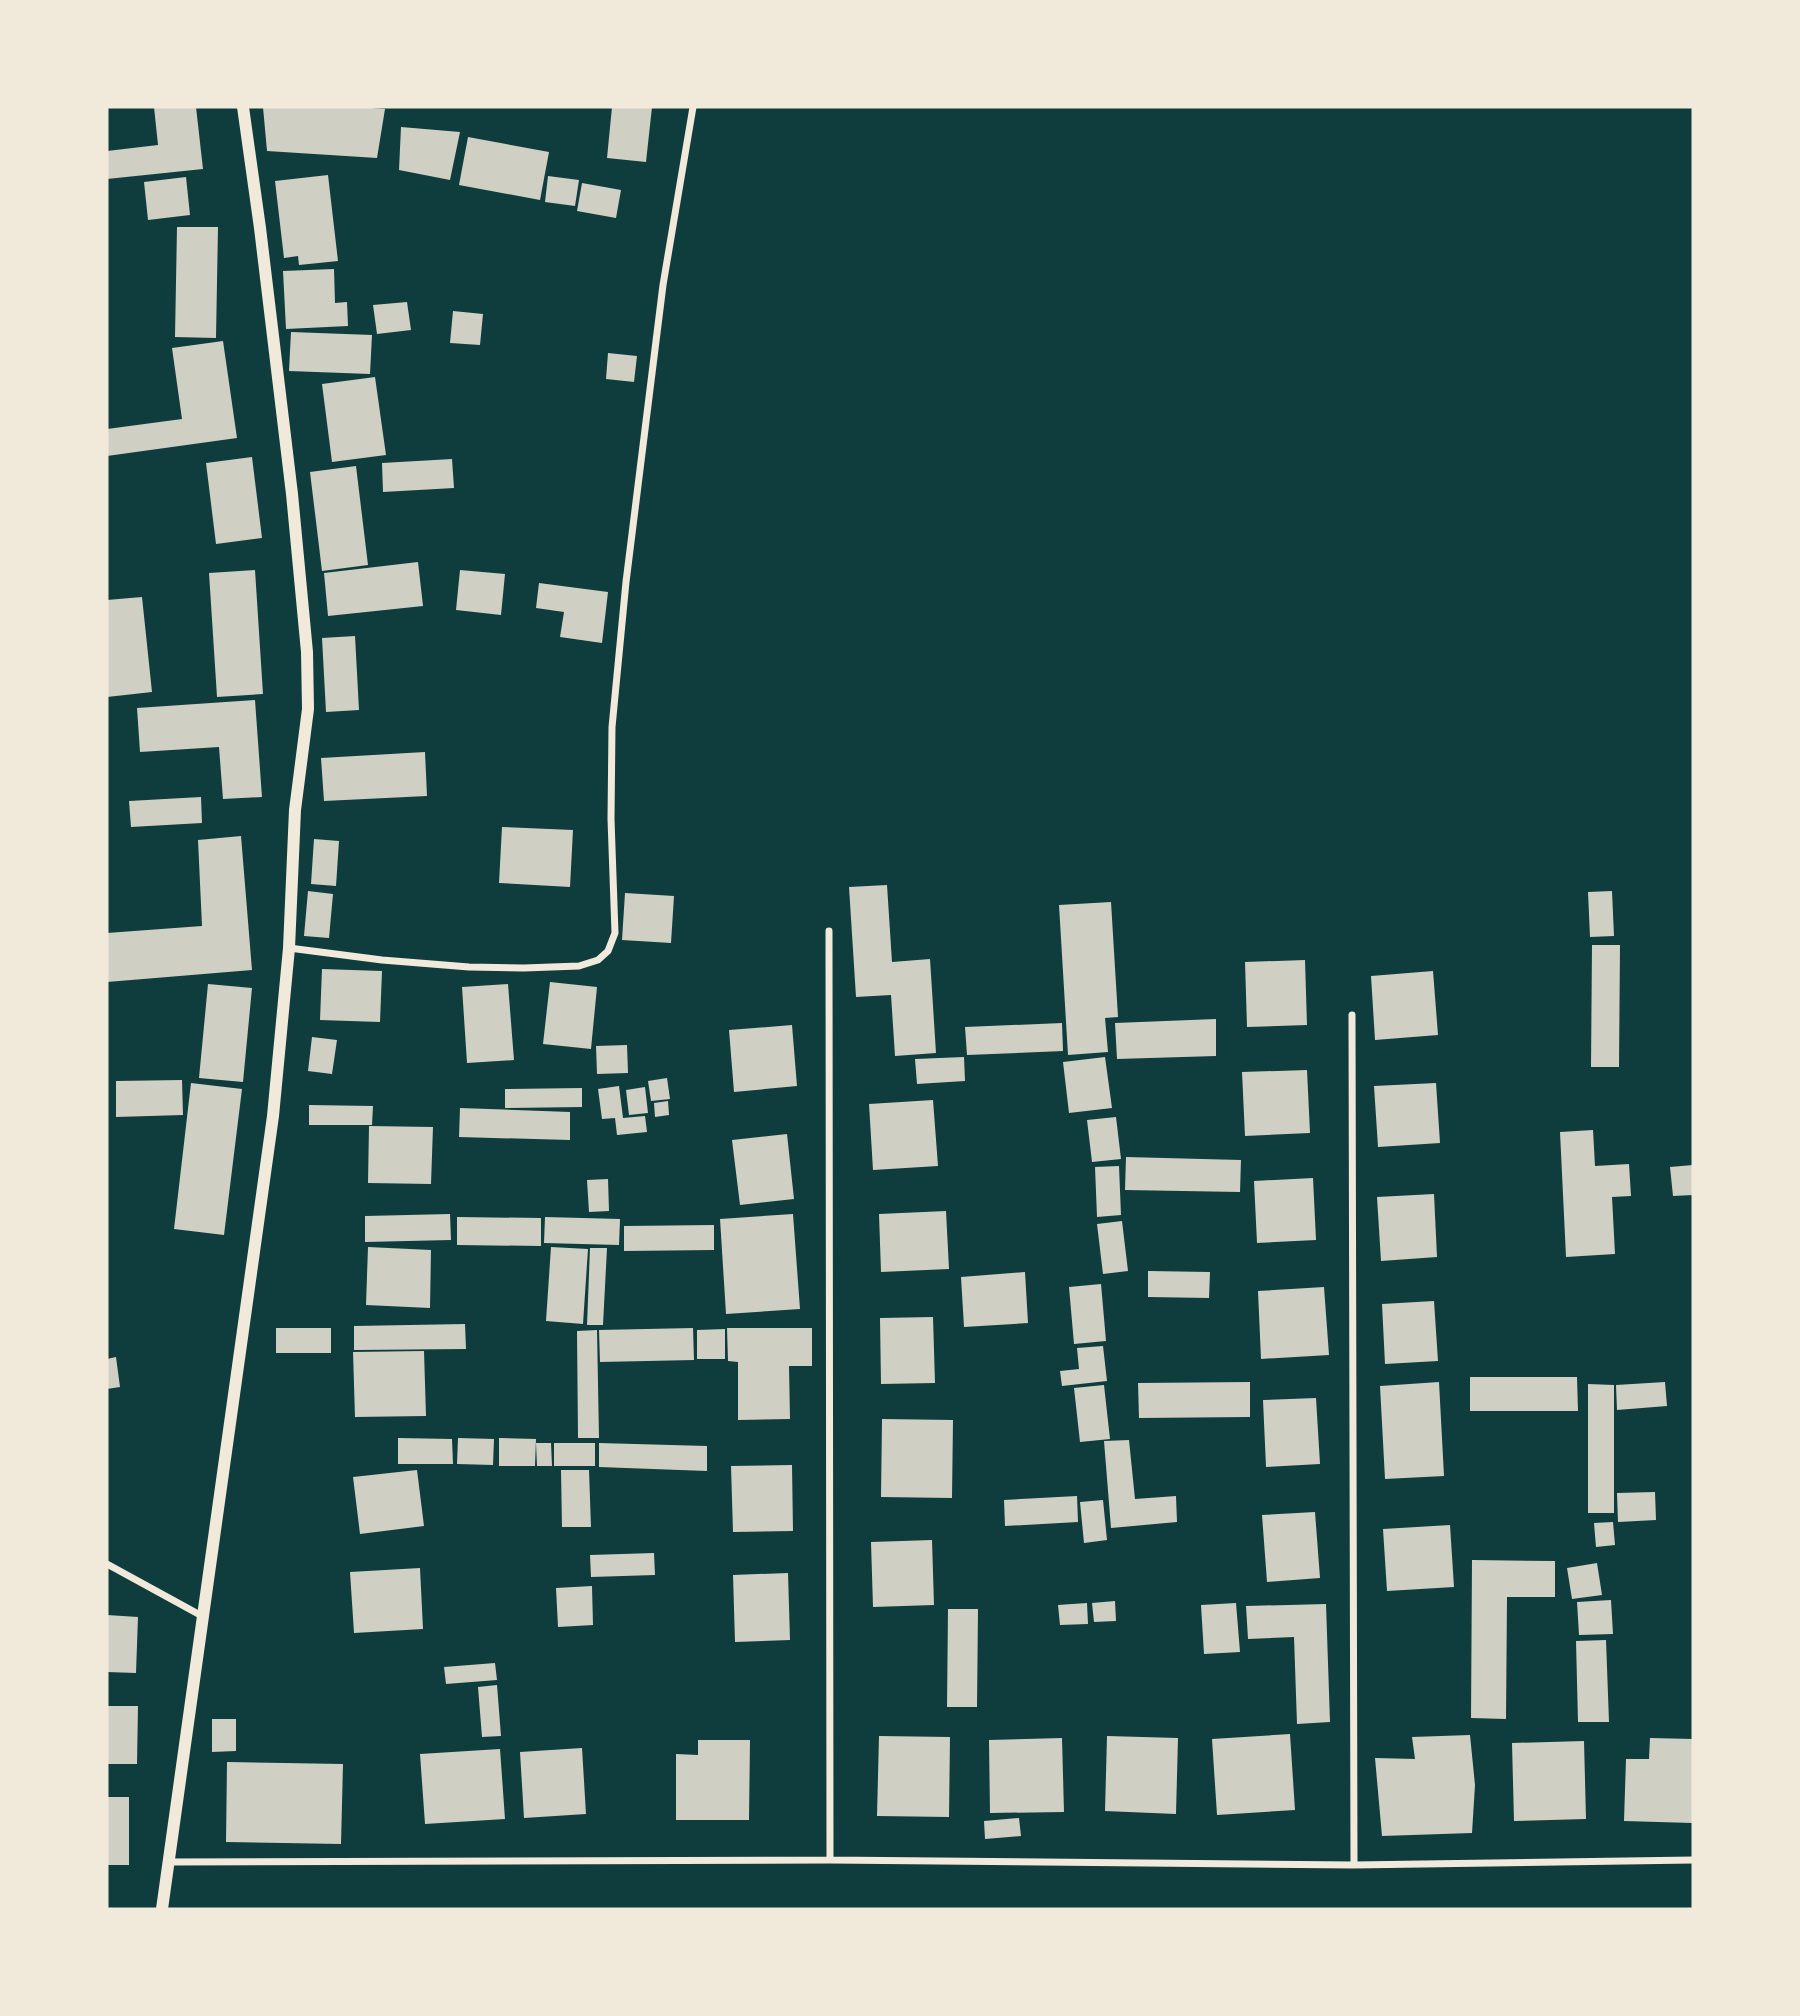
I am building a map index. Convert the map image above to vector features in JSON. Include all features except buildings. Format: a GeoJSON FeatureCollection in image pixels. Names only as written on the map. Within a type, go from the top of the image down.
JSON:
{"type":"FeatureCollection","features":[{"type":"Feature","properties":{"kind":"street"},"geometry":{"type":"LineString","coordinates":[[162,1909],[273,1116],[289,948],[295,810],[307,709],[307,652],[290,481],[243,107]]}},
{"type":"Feature","properties":{"kind":"street"},"geometry":{"type":"LineString","coordinates":[[289,948],[394,961],[524,968],[579,965],[598,960],[608,951],[615,933],[611,819],[612,727],[625,595],[663,285],[693,107]]}},
{"type":"Feature","properties":{"kind":"street"},"geometry":{"type":"LineString","coordinates":[[829,931],[830,1860]]}},
{"type":"Feature","properties":{"kind":"street"},"geometry":{"type":"LineString","coordinates":[[1352,1015],[1354,1865]]}},
{"type":"Feature","properties":{"kind":"street"},"geometry":{"type":"LineString","coordinates":[[107,1564],[202,1616]]}},
{"type":"Feature","properties":{"kind":"street"},"geometry":{"type":"LineString","coordinates":[[169,1862],[830,1860],[1354,1865],[1693,1860]]}}]}
